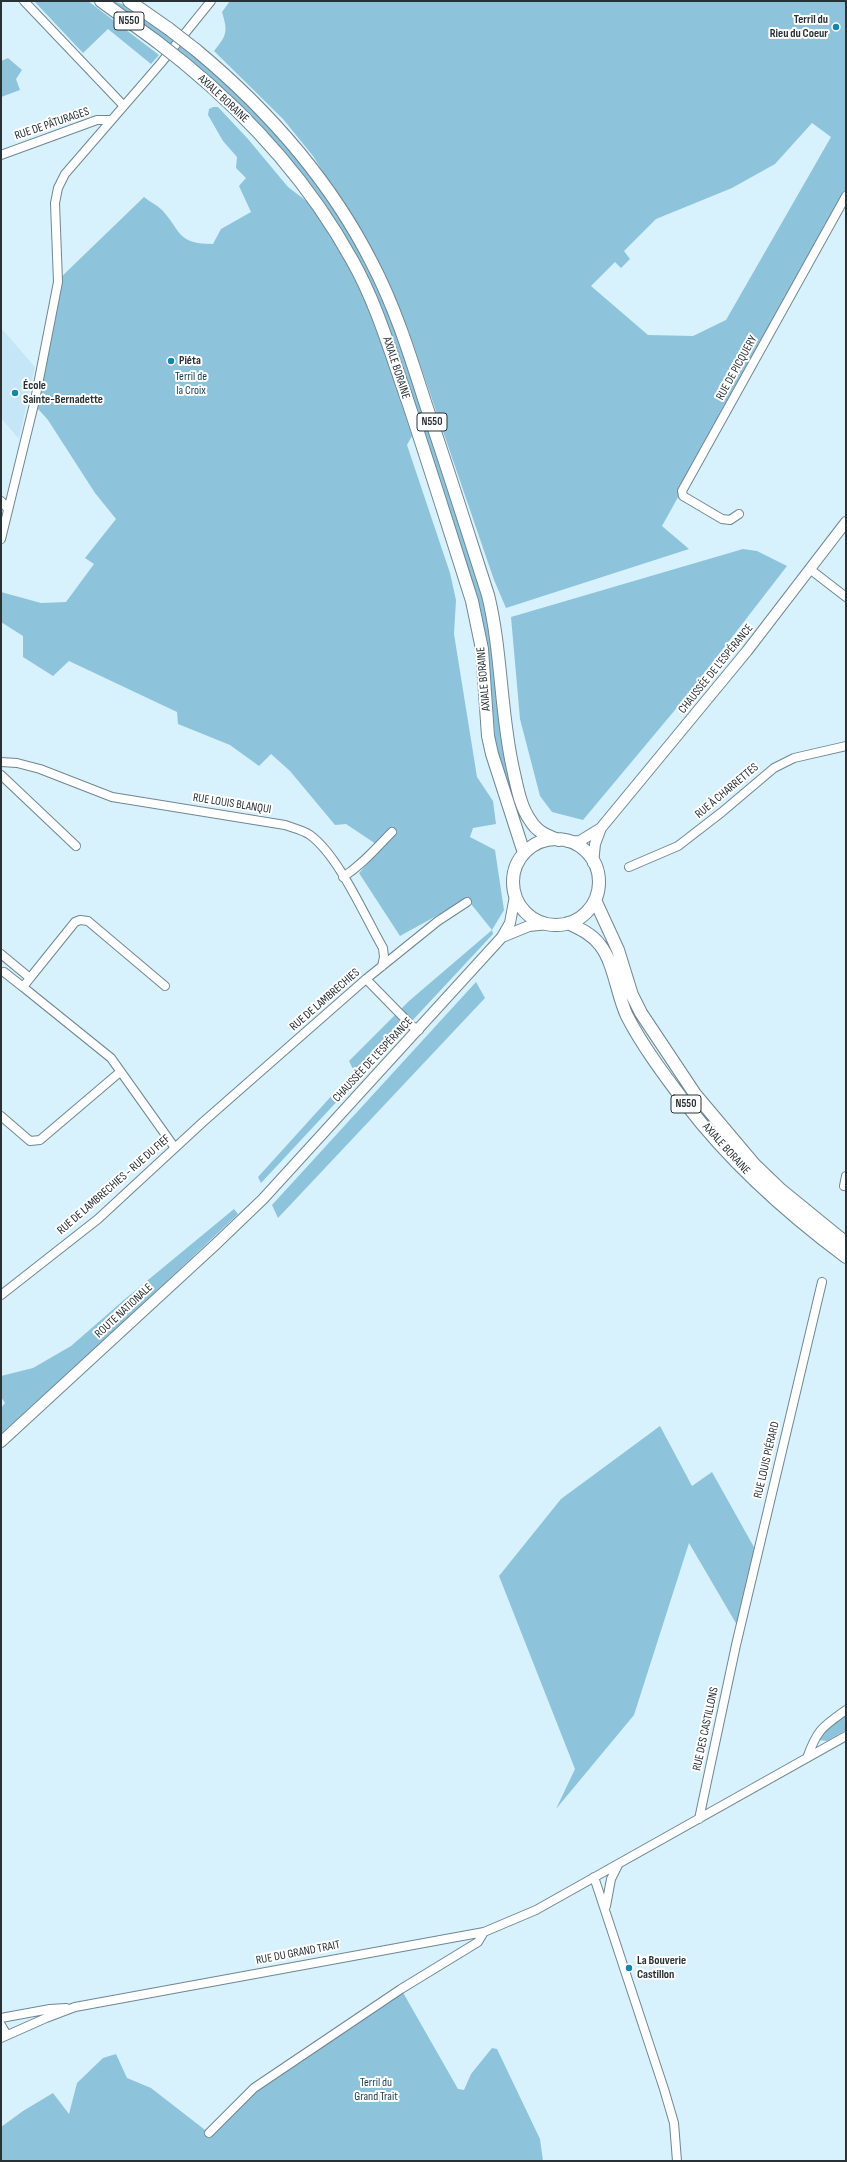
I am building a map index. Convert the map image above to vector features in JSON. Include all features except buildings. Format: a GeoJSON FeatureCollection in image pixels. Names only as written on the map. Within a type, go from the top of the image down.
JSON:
{"type":"FeatureCollection","features":[{"type":"Feature","properties":{"kind":"highway","name":"AXIALE BORAINE"},"geometry":{"type":"LineString","coordinates":[[101,1],[184,63],[232,105],[281,158],[302,184],[345,248],[377,312],[472,601],[482,649],[488,736],[492,754],[524,853]]}},
{"type":"Feature","properties":{"kind":"highway","name":"AXIALE BORAINE"},"geometry":{"type":"LineString","coordinates":[[129,1],[196,50],[265,113],[316,172],[351,225],[381,280],[400,327],[488,595],[497,635],[506,739],[524,810],[539,831],[546,836],[564,841]]}},
{"type":"Feature","properties":{"kind":"highway","name":"N550"},"geometry":{"type":"LineString","coordinates":[[564,841],[584,851],[593,863],[598,882],[594,900],[583,915],[568,923],[548,924],[539,922],[526,913],[515,896],[513,875],[516,866],[524,853],[541,842],[564,841]]}},
{"type":"Feature","properties":{"kind":"highway","name":"AXIALE BORAINE"},"geometry":{"type":"LineString","coordinates":[[594,900],[615,944],[641,1013],[695,1094],[754,1164],[781,1190],[846,1243]]}},
{"type":"Feature","properties":{"kind":"highway","name":"AXIALE BORAINE"},"geometry":{"type":"LineString","coordinates":[[568,923],[591,934],[601,946],[627,1015],[641,1040],[687,1105],[750,1177],[785,1208],[846,1257]]}},
{"type":"Feature","properties":{"kind":"main road","name":"CHAUSSÉE DE L'ESPÉRANCE"},"geometry":{"type":"LineString","coordinates":[[601,828],[678,737],[811,570],[846,522]]}},
{"type":"Feature","properties":{"kind":"main road"},"geometry":{"type":"LineString","coordinates":[[564,841],[580,841],[601,828]]}},
{"type":"Feature","properties":{"kind":"main road"},"geometry":{"type":"LineString","coordinates":[[593,863],[595,844],[601,828]]}},
{"type":"Feature","properties":{"kind":"main road"},"geometry":{"type":"LineString","coordinates":[[502,937],[510,923],[515,896]]}},
{"type":"Feature","properties":{"kind":"main road"},"geometry":{"type":"LineString","coordinates":[[502,937],[529,926],[548,924]]}},
{"type":"Feature","properties":{"kind":"main road","name":"CHAUSSÉE DE L'ESPÉRANCE"},"geometry":{"type":"LineString","coordinates":[[263,1199],[419,1030],[502,937]]}},
{"type":"Feature","properties":{"kind":"main road","name":"ROUTE NATIONALE"},"geometry":{"type":"LineString","coordinates":[[1,1442],[263,1199]]}},
{"type":"Feature","properties":{"kind":"street"},"geometry":{"type":"LineString","coordinates":[[24,1],[123,105]]}},
{"type":"Feature","properties":{"kind":"street"},"geometry":{"type":"LineString","coordinates":[[1,539],[35,400],[58,282],[55,219],[58,188],[65,174],[211,1]]}},
{"type":"Feature","properties":{"kind":"street","name":"RUE DE PÂTURAGES"},"geometry":{"type":"LineString","coordinates":[[1,155],[97,120],[111,120]]}},
{"type":"Feature","properties":{"kind":"street","name":"RUE DE PICQUERY"},"geometry":{"type":"LineString","coordinates":[[739,514],[730,520],[722,518],[683,496],[682,491],[846,196]]}},
{"type":"Feature","properties":{"kind":"street"},"geometry":{"type":"LineString","coordinates":[[1,501],[8,509]]}},
{"type":"Feature","properties":{"kind":"street"},"geometry":{"type":"LineString","coordinates":[[811,570],[846,597]]}},
{"type":"Feature","properties":{"kind":"street","name":"RUE À CHARRETTES"},"geometry":{"type":"LineString","coordinates":[[629,867],[678,846],[722,812],[774,768],[794,758],[846,746]]}},
{"type":"Feature","properties":{"kind":"street","name":"RUE LOUIS BLANQUI"},"geometry":{"type":"LineString","coordinates":[[1,762],[17,763],[40,769],[112,797],[284,825],[309,834],[318,843],[343,877],[383,948],[384,956],[382,966]]}},
{"type":"Feature","properties":{"kind":"street"},"geometry":{"type":"LineString","coordinates":[[1,775],[76,846]]}},
{"type":"Feature","properties":{"kind":"street"},"geometry":{"type":"LineString","coordinates":[[343,877],[353,871],[392,832]]}},
{"type":"Feature","properties":{"kind":"street","name":"RUE DE LAMBRECHIES"},"geometry":{"type":"LineString","coordinates":[[203,1122],[366,979],[438,921],[467,902]]}},
{"type":"Feature","properties":{"kind":"street"},"geometry":{"type":"LineString","coordinates":[[24,987],[75,922],[83,920],[88,921],[165,986]]}},
{"type":"Feature","properties":{"kind":"street"},"geometry":{"type":"LineString","coordinates":[[1,954],[30,978]]}},
{"type":"Feature","properties":{"kind":"street"},"geometry":{"type":"LineString","coordinates":[[11,963],[3,974],[24,987],[111,1058],[175,1148]]}},
{"type":"Feature","properties":{"kind":"street"},"geometry":{"type":"LineString","coordinates":[[366,979],[412,1026],[419,1030]]}},
{"type":"Feature","properties":{"kind":"street"},"geometry":{"type":"LineString","coordinates":[[1,1116],[30,1141],[40,1140],[120,1072]]}},
{"type":"Feature","properties":{"kind":"street","name":"RUE DE LAMBRECHIES - RUE DU FIEF"},"geometry":{"type":"LineString","coordinates":[[1,1295],[98,1219],[203,1122]]}},
{"type":"Feature","properties":{"kind":"street"},"geometry":{"type":"LineString","coordinates":[[844,1186],[846,1176]]}},
{"type":"Feature","properties":{"kind":"street","name":"RUE LOUIS PIÉRARD"},"geometry":{"type":"LineString","coordinates":[[736,1645],[822,1282]]}},
{"type":"Feature","properties":{"kind":"street","name":"RUE DES CASTILLONS"},"geometry":{"type":"LineString","coordinates":[[699,1819],[736,1645]]}},
{"type":"Feature","properties":{"kind":"street"},"geometry":{"type":"LineString","coordinates":[[807,1758],[815,1736],[820,1729],[846,1710]]}},
{"type":"Feature","properties":{"kind":"street","name":"RUE DU GRAND TRAIT"},"geometry":{"type":"LineString","coordinates":[[4,2037],[75,2007],[484,1932],[522,1918],[846,1736]]}},
{"type":"Feature","properties":{"kind":"street"},"geometry":{"type":"LineString","coordinates":[[607,1917],[606,1902],[608,1889],[618,1865]]}},
{"type":"Feature","properties":{"kind":"street"},"geometry":{"type":"LineString","coordinates":[[598,1875],[608,1889]]}},
{"type":"Feature","properties":{"kind":"street"},"geometry":{"type":"LineString","coordinates":[[598,1875],[607,1917],[674,2123],[677,2161]]}},
{"type":"Feature","properties":{"kind":"street"},"geometry":{"type":"LineString","coordinates":[[209,2133],[254,2088],[400,1989],[478,1942],[484,1932]]}},
{"type":"Feature","properties":{"kind":"street"},"geometry":{"type":"LineString","coordinates":[[1,2018],[50,2009],[75,2007]]}},
{"type":"Feature","properties":{"kind":"street"},"geometry":{"type":"LineString","coordinates":[[14,2016],[18,2021],[18,2030]]}},
{"type":"Feature","properties":{"kind":"street"},"geometry":{"type":"LineString","coordinates":[[1,2025],[4,2037]]}},
{"type":"Feature","properties":{"kind":"shaded area","name":"École Sainte-Bernadette"},"geometry":{"type":"Polygon","coordinates":[[[1,328],[35,367],[19,439],[1,418],[1,328]]]}},
{"type":"Feature","properties":{"kind":"green space"},"geometry":{"type":"Polygon","coordinates":[[[34,1],[88,1],[159,55],[151,64],[108,29],[83,53],[34,1]]]}},
{"type":"Feature","properties":{"kind":"green space"},"geometry":{"type":"Polygon","coordinates":[[[108,1],[122,4],[136,11],[199,58],[236,91],[270,125],[301,163],[329,202],[377,287],[397,331],[487,610],[508,771],[520,819],[507,786],[496,749],[489,667],[367,281],[258,125],[226,92],[182,54],[108,1]]]}},
{"type":"Feature","properties":{"kind":"green space","name":"Terril du Rieu du Coeur"},"geometry":{"type":"Polygon","coordinates":[[[230,1],[846,1],[846,196],[662,526],[689,549],[506,608],[494,580],[409,332],[375,254],[313,156],[283,119],[214,51],[222,41],[226,29],[222,12],[230,1]],[[812,123],[775,164],[732,188],[656,219],[624,251],[630,259],[621,268],[615,262],[591,286],[648,335],[693,336],[726,320],[831,137],[812,123]]]}},
{"type":"Feature","properties":{"kind":"green space"},"geometry":{"type":"Polygon","coordinates":[[[8,58],[22,70],[16,79],[20,90],[1,97],[1,61],[8,58]]]}},
{"type":"Feature","properties":{"kind":"green space","name":"Terril de la Croix"},"geometry":{"type":"Polygon","coordinates":[[[218,107],[248,139],[288,187],[309,203],[337,245],[370,309],[412,436],[407,445],[450,573],[456,600],[454,634],[477,777],[493,801],[496,824],[473,828],[470,837],[495,850],[504,910],[492,930],[467,899],[400,936],[359,873],[382,848],[346,824],[335,825],[290,771],[271,754],[259,766],[230,745],[178,724],[177,712],[69,661],[53,676],[23,657],[23,636],[1,622],[1,592],[41,603],[66,602],[94,564],[85,558],[116,519],[95,493],[48,420],[32,402],[57,281],[144,197],[162,210],[177,230],[186,239],[193,242],[213,244],[221,229],[251,212],[239,186],[246,178],[236,168],[237,157],[223,141],[208,115],[209,109],[218,107]]]}},
{"type":"Feature","properties":{"kind":"green space"},"geometry":{"type":"Polygon","coordinates":[[[743,549],[757,551],[787,566],[685,698],[583,820],[552,812],[540,796],[520,719],[511,617],[743,549]]]}},
{"type":"Feature","properties":{"kind":"green space"},"geometry":{"type":"Polygon","coordinates":[[[492,930],[493,934],[261,1183],[258,1177],[354,1071],[349,1061],[409,1001],[492,930]]]}},
{"type":"Feature","properties":{"kind":"green space"},"geometry":{"type":"Polygon","coordinates":[[[476,982],[485,998],[278,1218],[272,1205],[476,982]]]}},
{"type":"Feature","properties":{"kind":"green space"},"geometry":{"type":"Polygon","coordinates":[[[234,1209],[238,1214],[95,1349],[1,1435],[1,1408],[5,1403],[1,1397],[1,1376],[33,1368],[71,1346],[125,1299],[234,1209]]]}},
{"type":"Feature","properties":{"kind":"green space"},"geometry":{"type":"Polygon","coordinates":[[[660,1426],[692,1486],[712,1472],[755,1549],[737,1625],[689,1543],[634,1715],[556,1809],[575,1769],[499,1576],[561,1499],[660,1426]]]}},
{"type":"Feature","properties":{"kind":"green space"},"geometry":{"type":"Polygon","coordinates":[[[846,1712],[846,1730],[827,1741],[819,1740],[818,1737],[846,1712]]]}},
{"type":"Feature","properties":{"kind":"green space","name":"Terril du Grand Trait"},"geometry":{"type":"Polygon","coordinates":[[[401,1989],[458,2089],[464,2090],[471,2074],[492,2048],[497,2049],[540,2139],[543,2161],[1,2161],[1,2127],[23,2111],[53,2093],[69,2114],[77,2083],[103,2058],[116,2054],[127,2078],[151,2088],[209,2133],[240,2100],[401,1989]]]}},
{"type":"Feature","properties":{"kind":"place","name":"Terril du Rieu du Coeur"},"geometry":{"type":"Point","coordinates":[836,27]}},
{"type":"Feature","properties":{"kind":"place","name":"Piéta"},"geometry":{"type":"Point","coordinates":[171,361]}},
{"type":"Feature","properties":{"kind":"place","name":"École Sainte-Bernadette"},"geometry":{"type":"Point","coordinates":[15,393]}},
{"type":"Feature","properties":{"kind":"place","name":"La Bouverie Castillon"},"geometry":{"type":"Point","coordinates":[629,1968]}}]}
